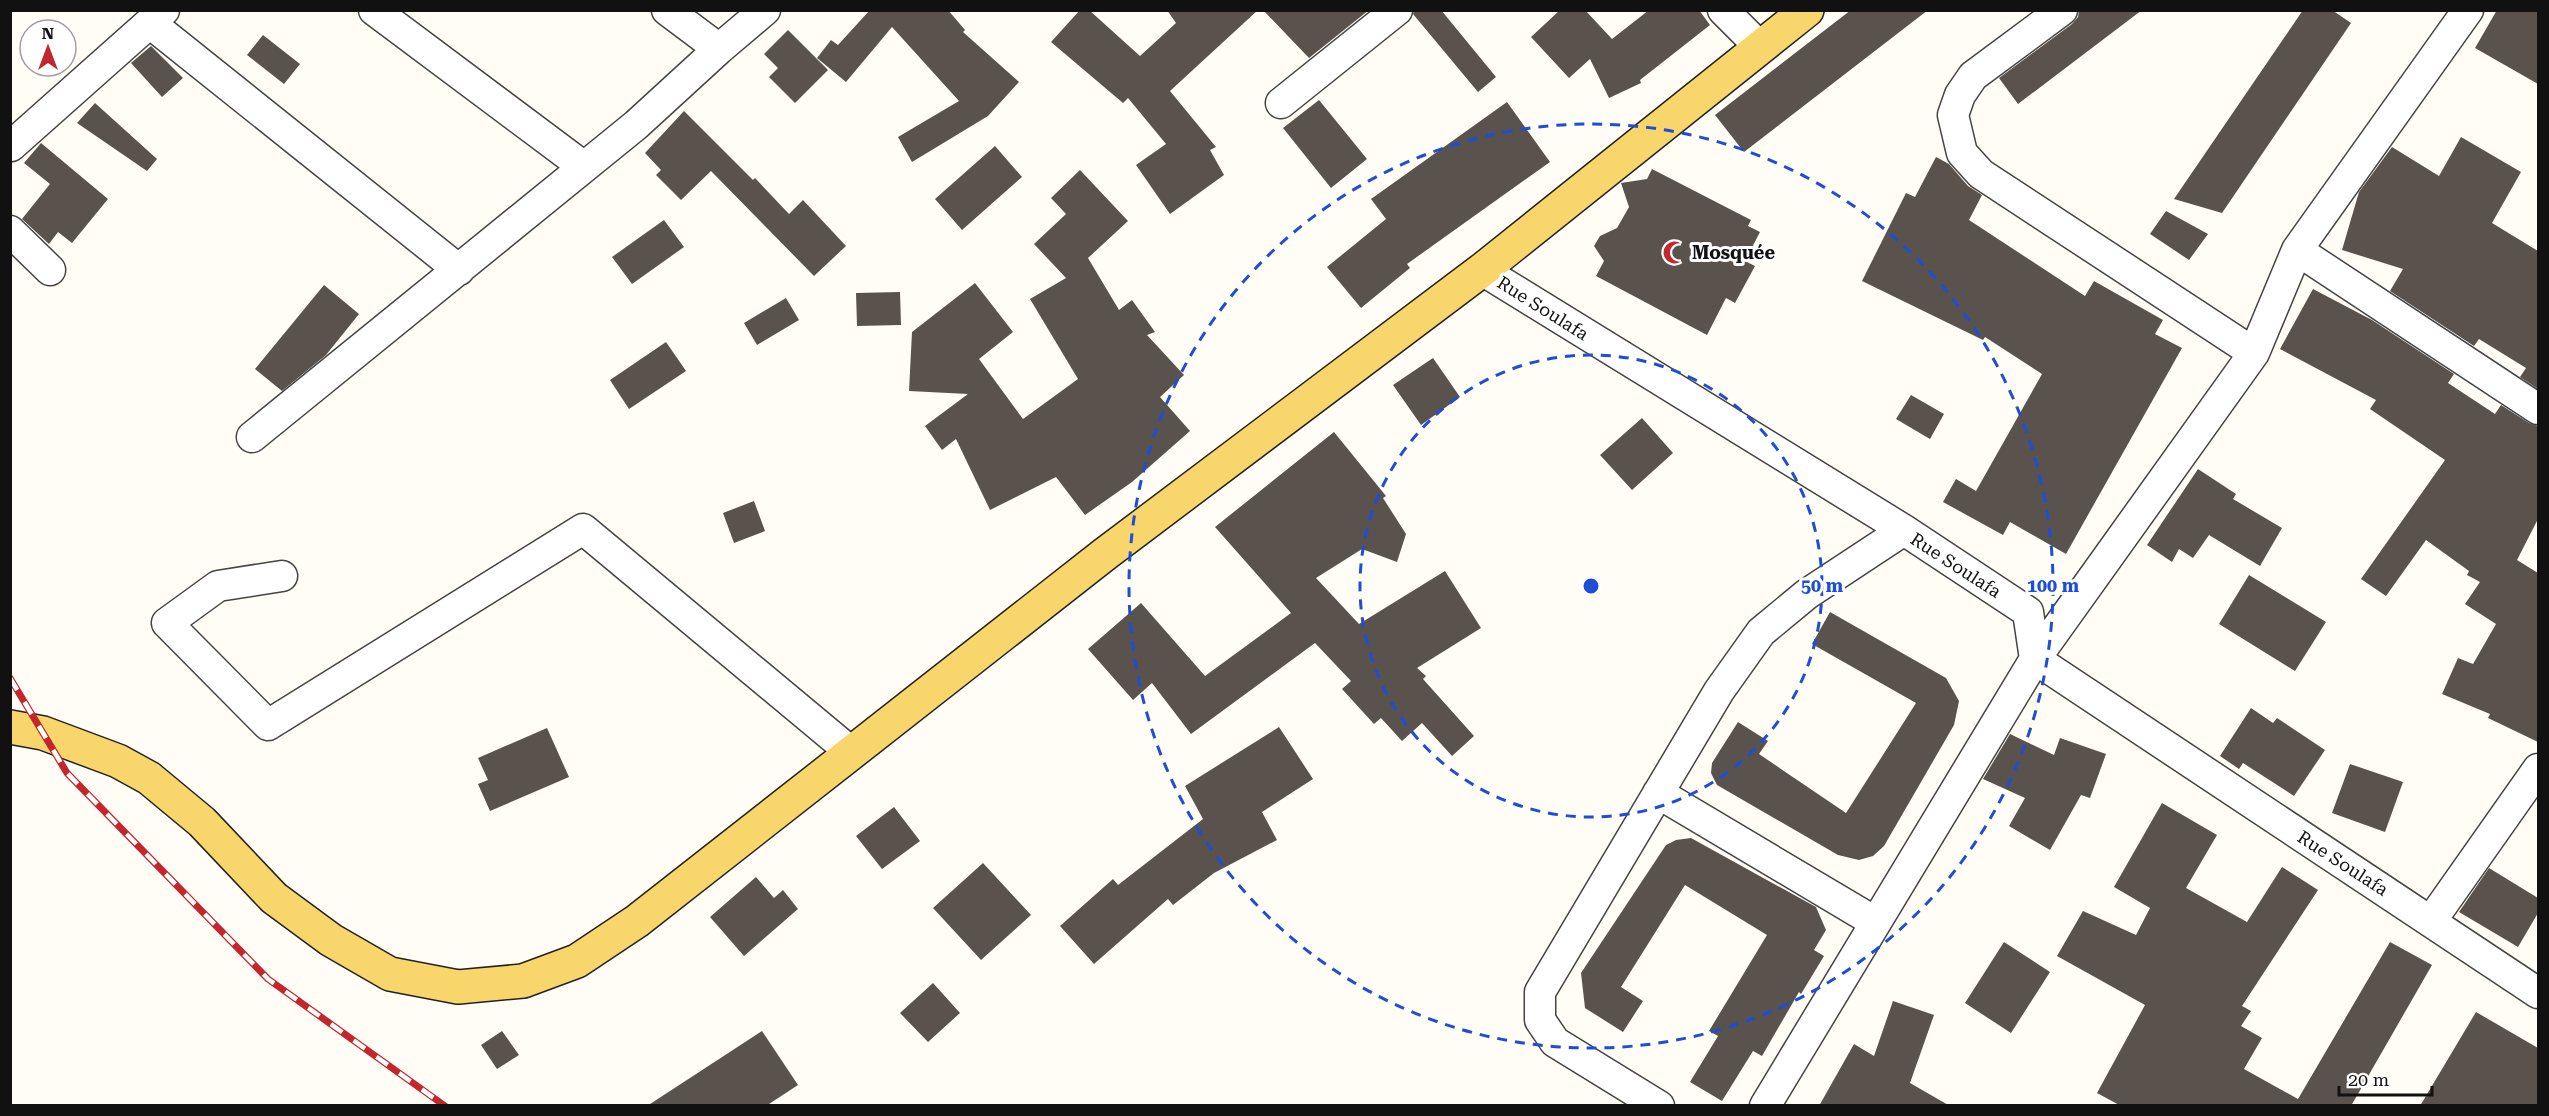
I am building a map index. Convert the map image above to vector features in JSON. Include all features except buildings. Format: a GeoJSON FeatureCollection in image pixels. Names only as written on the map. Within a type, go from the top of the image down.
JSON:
{"type":"FeatureCollection","features":[{"type":"Feature","properties":{"kind":"main road"},"geometry":{"type":"LineString","coordinates":[[10,727],[44,734],[118,761],[149,778],[202,822],[274,898],[331,940],[390,974],[458,987],[523,981],[577,961],[637,921],[1105,554],[1482,270],[1807,10]]}},
{"type":"Feature","properties":{"kind":"street"},"geometry":{"type":"LineString","coordinates":[[374,10],[584,167]]}},
{"type":"Feature","properties":{"kind":"street"},"geometry":{"type":"LineString","coordinates":[[667,10],[719,50]]}},
{"type":"Feature","properties":{"kind":"street"},"geometry":{"type":"LineString","coordinates":[[252,437],[636,125],[765,10]]}},
{"type":"Feature","properties":{"kind":"street"},"geometry":{"type":"LineString","coordinates":[[1281,103],[1397,10]]}},
{"type":"Feature","properties":{"kind":"street"},"geometry":{"type":"LineString","coordinates":[[1723,10],[1760,47]]}},
{"type":"Feature","properties":{"kind":"street"},"geometry":{"type":"LineString","coordinates":[[2062,10],[1973,76],[1960,95],[1953,115],[1962,153],[1981,174],[2254,353]]}},
{"type":"Feature","properties":{"kind":"street"},"geometry":{"type":"LineString","coordinates":[[1764,1106],[2034,659],[2254,353],[2297,250],[2468,10]]}},
{"type":"Feature","properties":{"kind":"street"},"geometry":{"type":"LineString","coordinates":[[11,145],[157,17],[459,270]]}},
{"type":"Feature","properties":{"kind":"street"},"geometry":{"type":"LineString","coordinates":[[10,231],[50,270]]}},
{"type":"Feature","properties":{"kind":"street"},"geometry":{"type":"LineString","coordinates":[[2297,250],[2538,409]]}},
{"type":"Feature","properties":{"kind":"street","name":"Rue Soulafa"},"geometry":{"type":"LineString","coordinates":[[1482,270],[1904,530],[2028,612],[2034,659],[2538,993]]}},
{"type":"Feature","properties":{"kind":"street"},"geometry":{"type":"LineString","coordinates":[[282,576],[218,586],[167,623],[268,725],[583,529],[852,753]]}},
{"type":"Feature","properties":{"kind":"street"},"geometry":{"type":"LineString","coordinates":[[1659,1106],[1555,1042],[1540,1020],[1540,992],[1719,691],[1761,632],[1807,594],[1904,530]]}},
{"type":"Feature","properties":{"kind":"street"},"geometry":{"type":"LineString","coordinates":[[2431,921],[2538,769]]}},
{"type":"Feature","properties":{"kind":"street"},"geometry":{"type":"LineString","coordinates":[[1658,793],[1875,922]]}},
{"type":"Feature","properties":{"kind":"railway"},"geometry":{"type":"LineString","coordinates":[[10,678],[67,773],[268,979],[445,1106]]}},
{"type":"Feature","properties":{"kind":"place","name":"Mosquée"},"geometry":{"type":"Point","coordinates":[1674,252]}}]}
